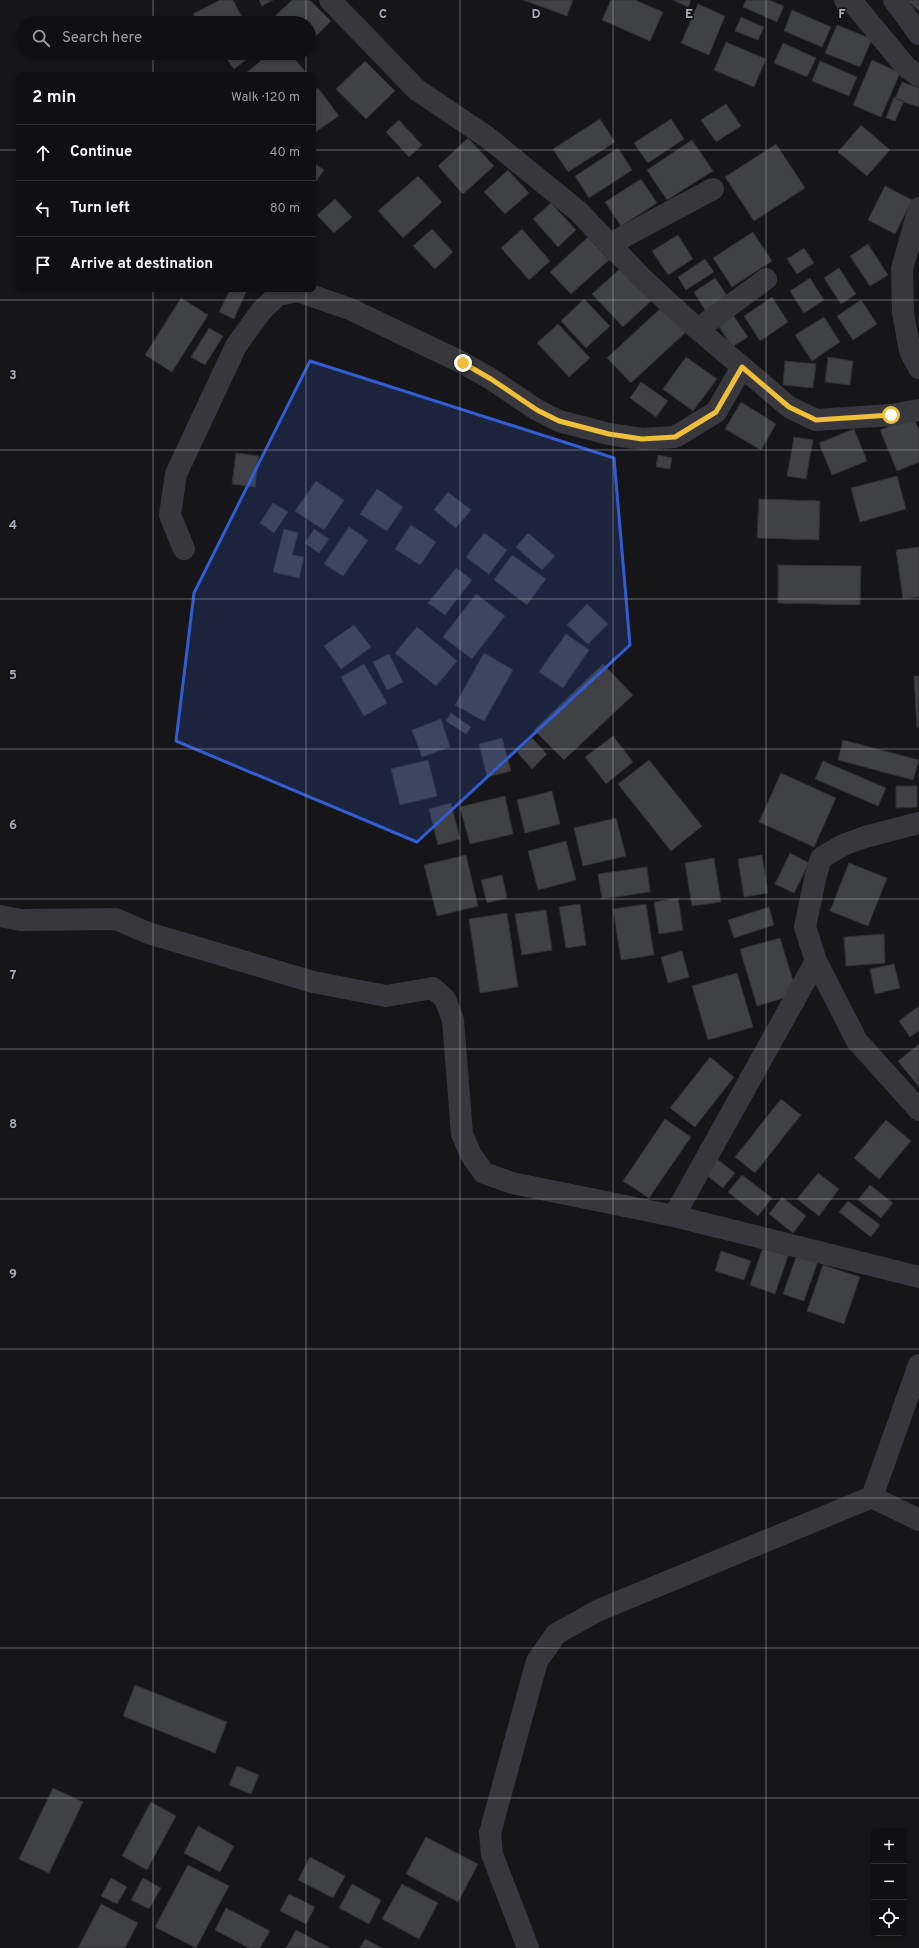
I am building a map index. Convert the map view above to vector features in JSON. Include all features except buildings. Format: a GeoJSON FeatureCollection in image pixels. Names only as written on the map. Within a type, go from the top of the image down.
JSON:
{"type":"FeatureCollection","features":[{"type":"Feature","properties":{"kind":"street"},"geometry":{"type":"LineString","coordinates":[[330,0],[417,90],[487,137],[578,211],[642,278],[698,329],[789,407],[816,420],[891,415],[919,410]]}},
{"type":"Feature","properties":{"kind":"street"},"geometry":{"type":"LineString","coordinates":[[845,0],[854,4],[906,67],[919,76]]}},
{"type":"Feature","properties":{"kind":"street"},"geometry":{"type":"LineString","coordinates":[[894,0],[919,34]]}},
{"type":"Feature","properties":{"kind":"street"},"geometry":{"type":"LineString","coordinates":[[610,244],[713,188]]}},
{"type":"Feature","properties":{"kind":"street"},"geometry":{"type":"LineString","coordinates":[[919,208],[902,269],[903,313],[910,351],[919,368]]}},
{"type":"Feature","properties":{"kind":"street"},"geometry":{"type":"LineString","coordinates":[[698,329],[766,279]]}},
{"type":"Feature","properties":{"kind":"street"},"geometry":{"type":"LineString","coordinates":[[184,549],[170,515],[176,474],[236,346],[262,310],[278,296],[294,292]]}},
{"type":"Feature","properties":{"kind":"street"},"geometry":{"type":"LineString","coordinates":[[301,292],[350,309],[463,363],[491,379],[537,410],[559,421],[609,434],[642,439],[675,437],[716,412],[742,367]]}},
{"type":"Feature","properties":{"kind":"street"},"geometry":{"type":"LineString","coordinates":[[919,823],[865,837],[843,845],[822,858],[815,879],[805,927],[816,961],[857,1041],[919,1110]]}},
{"type":"Feature","properties":{"kind":"street"},"geometry":{"type":"LineString","coordinates":[[0,916],[21,920],[116,919],[148,933],[313,982],[386,996],[433,988],[445,999],[453,1020],[462,1134],[471,1155],[484,1173],[512,1183],[674,1216],[919,1277]]}},
{"type":"Feature","properties":{"kind":"street"},"geometry":{"type":"LineString","coordinates":[[674,1216],[816,961]]}},
{"type":"Feature","properties":{"kind":"street"},"geometry":{"type":"LineString","coordinates":[[528,1948],[492,1854],[490,1833],[537,1662],[556,1634],[596,1611],[872,1497],[919,1365]]}},
{"type":"Feature","properties":{"kind":"street"},"geometry":{"type":"LineString","coordinates":[[872,1497],[919,1520]]}},
{"type":"Feature","properties":{"kind":"highlighted area"},"geometry":{"type":"Polygon","coordinates":[[[310,361],[614,458],[630,645],[417,842],[176,741],[194,593],[310,361]]]}},
{"type":"Feature","properties":{"kind":"route"},"geometry":{"type":"LineString","coordinates":[[463,363],[491,379],[537,410],[559,421],[609,434],[642,439],[675,437],[716,412],[742,367],[789,407],[816,420],[891,415]]}}]}
